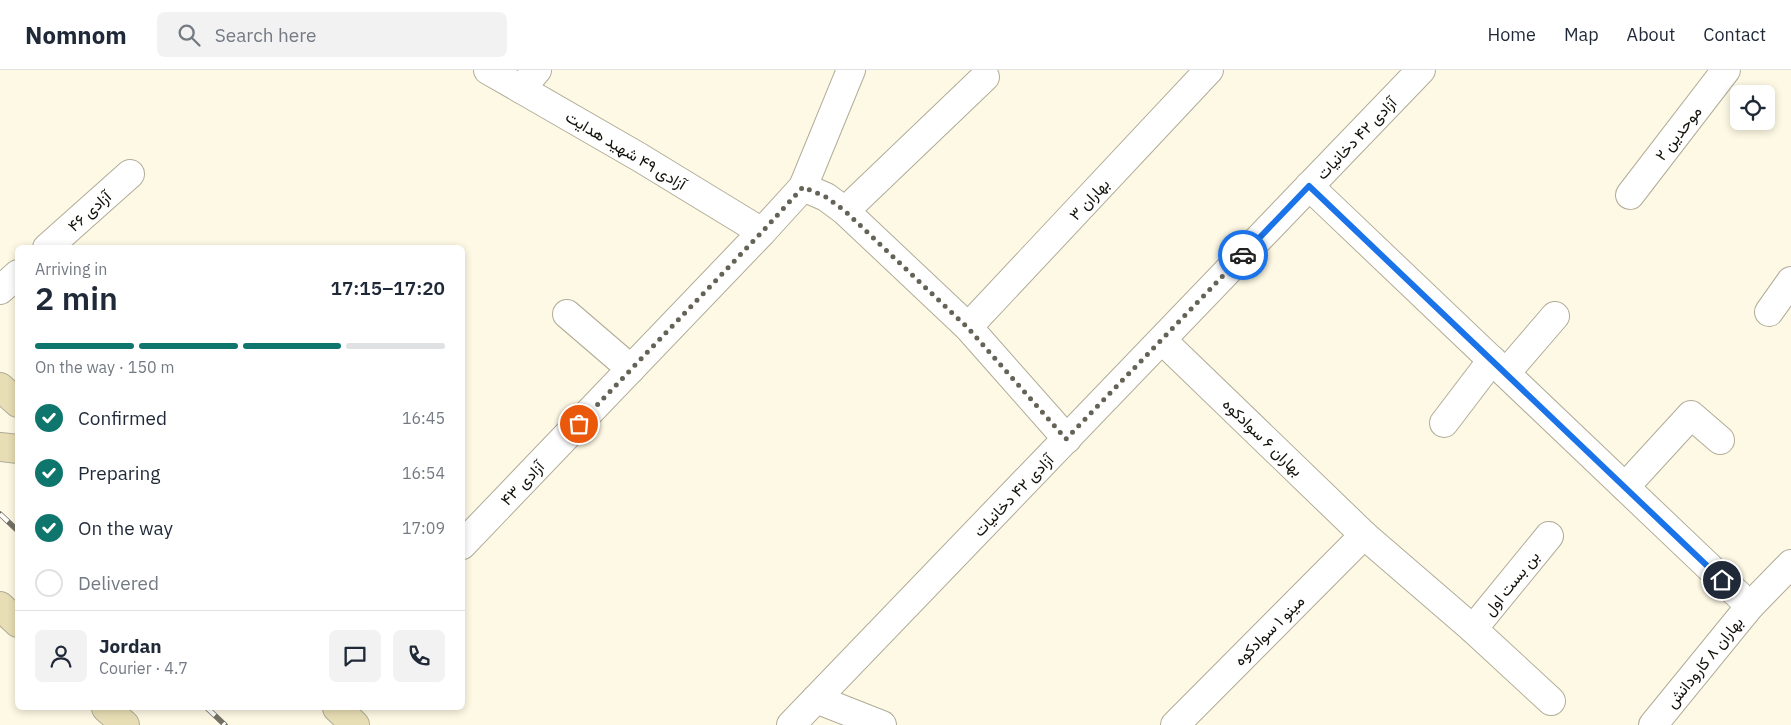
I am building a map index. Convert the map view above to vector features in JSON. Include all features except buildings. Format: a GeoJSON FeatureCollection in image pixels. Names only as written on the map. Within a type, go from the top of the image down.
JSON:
{"type":"FeatureCollection","features":[{"type":"Feature","properties":{"kind":"main road"},"geometry":{"type":"LineString","coordinates":[[0,386],[15,400]]}},
{"type":"Feature","properties":{"kind":"main road"},"geometry":{"type":"LineString","coordinates":[[0,447],[15,449]]}},
{"type":"Feature","properties":{"kind":"main road"},"geometry":{"type":"LineString","coordinates":[[0,606],[15,620]]}},
{"type":"Feature","properties":{"kind":"main road"},"geometry":{"type":"LineString","coordinates":[[108,710],[125,725]]}},
{"type":"Feature","properties":{"kind":"main road"},"geometry":{"type":"LineString","coordinates":[[339,710],[355,725]]}},
{"type":"Feature","properties":{"kind":"street","name":"آزادی ۴۹ شهید هدایت"},"geometry":{"type":"LineString","coordinates":[[488,70],[529,79],[639,157],[762,232]]}},
{"type":"Feature","properties":{"kind":"street"},"geometry":{"type":"LineString","coordinates":[[851,70],[803,187],[826,197],[845,211],[968,328],[1066,439]]}},
{"type":"Feature","properties":{"kind":"street","name":"بهاران ۳"},"geometry":{"type":"LineString","coordinates":[[968,328],[1209,70]]}},
{"type":"Feature","properties":{"kind":"street","name":"آزادی ۴۲ دخانیات"},"geometry":{"type":"LineString","coordinates":[[791,725],[1421,70]]}},
{"type":"Feature","properties":{"kind":"street","name":"موحدین ۲"},"geometry":{"type":"LineString","coordinates":[[1630,195],[1726,70]]}},
{"type":"Feature","properties":{"kind":"street"},"geometry":{"type":"LineString","coordinates":[[845,211],[986,77]]}},
{"type":"Feature","properties":{"kind":"street","name":"آزادی ۴۶"},"geometry":{"type":"LineString","coordinates":[[50,245],[130,174]]}},
{"type":"Feature","properties":{"kind":"street","name":"بهاران ۸ کارودانش"},"geometry":{"type":"LineString","coordinates":[[1309,186],[1750,606],[1653,725]]}},
{"type":"Feature","properties":{"kind":"street","name":"آزادی ۴۳"},"geometry":{"type":"LineString","coordinates":[[465,542],[803,187]]}},
{"type":"Feature","properties":{"kind":"street"},"geometry":{"type":"LineString","coordinates":[[0,290],[15,277]]}},
{"type":"Feature","properties":{"kind":"street"},"geometry":{"type":"LineString","coordinates":[[1769,312],[1791,281]]}},
{"type":"Feature","properties":{"kind":"street"},"geometry":{"type":"LineString","coordinates":[[567,314],[631,369]]}},
{"type":"Feature","properties":{"kind":"street"},"geometry":{"type":"LineString","coordinates":[[1444,423],[1499,367],[1555,316]]}},
{"type":"Feature","properties":{"kind":"street","name":"بهاران ۶ سوادکوه"},"geometry":{"type":"LineString","coordinates":[[1162,340],[1364,535],[1473,629],[1551,701]]}},
{"type":"Feature","properties":{"kind":"street"},"geometry":{"type":"LineString","coordinates":[[1625,487],[1691,415],[1720,440]]}},
{"type":"Feature","properties":{"kind":"street","name":"مینو ۱ سوادکوه"},"geometry":{"type":"LineString","coordinates":[[1175,725],[1364,535]]}},
{"type":"Feature","properties":{"kind":"street","name":"بن بست اول"},"geometry":{"type":"LineString","coordinates":[[1473,629],[1549,536]]}},
{"type":"Feature","properties":{"kind":"street"},"geometry":{"type":"LineString","coordinates":[[1750,606],[1791,564]]}},
{"type":"Feature","properties":{"kind":"street"},"geometry":{"type":"LineString","coordinates":[[816,699],[882,725]]}},
{"type":"Feature","properties":{"kind":"railway"},"geometry":{"type":"LineString","coordinates":[[0,514],[15,528]]}},
{"type":"Feature","properties":{"kind":"railway"},"geometry":{"type":"LineString","coordinates":[[209,710],[225,725]]}},
{"type":"Feature","properties":{"kind":"way so far"},"geometry":{"type":"LineString","coordinates":[[579,424],[803,187],[826,197],[845,211],[968,328],[1066,439],[1243,255]]}},
{"type":"Feature","properties":{"kind":"route"},"geometry":{"type":"LineString","coordinates":[[1243,255],[1309,186],[1722,580]]}}]}
